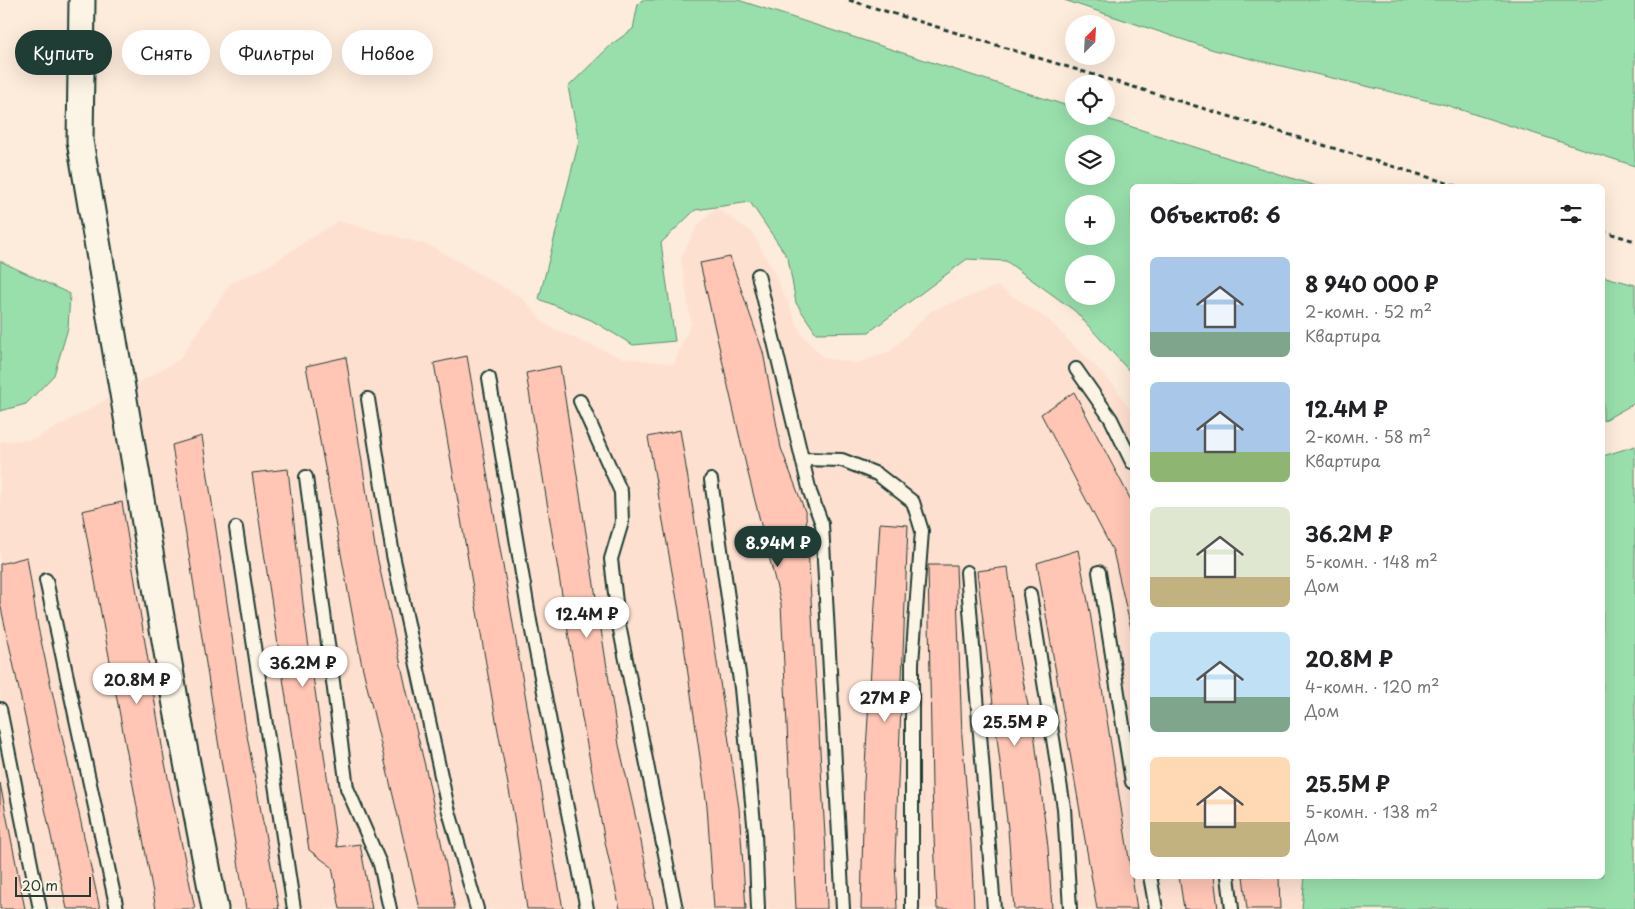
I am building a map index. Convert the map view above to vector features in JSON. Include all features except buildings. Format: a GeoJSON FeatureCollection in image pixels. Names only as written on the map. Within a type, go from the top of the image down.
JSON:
{"type":"FeatureCollection","features":[{"type":"Feature","properties":{"kind":"street"},"geometry":{"type":"LineString","coordinates":[[82,0],[80,142],[174,696],[215,909]]}},
{"type":"Feature","properties":{"kind":"lane"},"geometry":{"type":"LineString","coordinates":[[758,275],[810,492],[822,524],[843,909]]}},
{"type":"Feature","properties":{"kind":"lane"},"geometry":{"type":"LineString","coordinates":[[1076,369],[1111,419],[1130,458]]}},
{"type":"Feature","properties":{"kind":"lane"},"geometry":{"type":"LineString","coordinates":[[489,378],[530,621],[587,909]]}},
{"type":"Feature","properties":{"kind":"lane"},"geometry":{"type":"LineString","coordinates":[[368,399],[393,555],[448,808],[477,909]]}},
{"type":"Feature","properties":{"kind":"lane"},"geometry":{"type":"LineString","coordinates":[[580,401],[621,492],[622,522],[611,559],[618,620],[676,909]]}},
{"type":"Feature","properties":{"kind":"lane"},"geometry":{"type":"LineString","coordinates":[[802,459],[842,460],[877,474],[913,502],[922,531],[912,663],[912,909]]}},
{"type":"Feature","properties":{"kind":"lane"},"geometry":{"type":"LineString","coordinates":[[306,477],[347,788],[380,864],[390,909]]}},
{"type":"Feature","properties":{"kind":"lane"},"geometry":{"type":"LineString","coordinates":[[711,480],[741,688],[756,834],[758,909]]}},
{"type":"Feature","properties":{"kind":"lane"},"geometry":{"type":"LineString","coordinates":[[236,528],[294,909]]}},
{"type":"Feature","properties":{"kind":"lane"},"geometry":{"type":"LineString","coordinates":[[967,572],[994,909]]}},
{"type":"Feature","properties":{"kind":"lane"},"geometry":{"type":"LineString","coordinates":[[1099,572],[1130,769]]}},
{"type":"Feature","properties":{"kind":"lane"},"geometry":{"type":"LineString","coordinates":[[46,580],[117,909]]}},
{"type":"Feature","properties":{"kind":"lane"},"geometry":{"type":"LineString","coordinates":[[1030,594],[1064,808],[1070,909]]}},
{"type":"Feature","properties":{"kind":"lane"},"geometry":{"type":"LineString","coordinates":[[0,709],[40,909]]}},
{"type":"Feature","properties":{"kind":"lane"},"geometry":{"type":"LineString","coordinates":[[1151,879],[1156,909]]}},
{"type":"Feature","properties":{"kind":"lane"},"geometry":{"type":"LineString","coordinates":[[1228,879],[1232,909]]}},
{"type":"Feature","properties":{"kind":"path"},"geometry":{"type":"LineString","coordinates":[[849,0],[1450,184]]}},
{"type":"Feature","properties":{"kind":"path"},"geometry":{"type":"LineString","coordinates":[[1605,232],[1635,241]]}},
{"type":"Feature","properties":{"kind":"shaded area"},"geometry":{"type":"Polygon","coordinates":[[[716,207],[753,233],[775,275],[802,335],[824,358],[857,363],[891,351],[931,311],[997,286],[1047,319],[1114,385],[1130,410],[1130,879],[1330,879],[1335,909],[0,909],[0,442],[35,439],[179,360],[231,283],[265,268],[338,221],[431,246],[521,297],[545,324],[583,342],[623,358],[674,364],[691,323],[681,258],[696,228],[716,207]]]}},
{"type":"Feature","properties":{"kind":"green space"},"geometry":{"type":"Polygon","coordinates":[[[642,0],[738,0],[1065,105],[1065,125],[1115,125],[1115,121],[1310,184],[1130,184],[1130,372],[1075,311],[1067,305],[1115,305],[1115,255],[1065,255],[1065,304],[1006,261],[967,259],[869,332],[816,333],[796,303],[788,258],[750,202],[695,210],[661,243],[675,341],[633,345],[591,320],[539,299],[579,141],[568,87],[612,44],[633,29],[638,4],[642,0]]]}},
{"type":"Feature","properties":{"kind":"green space"},"geometry":{"type":"Polygon","coordinates":[[[1064,0],[1635,0],[1635,166],[1446,105],[1214,50],[1115,17],[1115,15],[1109,15],[1064,0]]]}},
{"type":"Feature","properties":{"kind":"green space"},"geometry":{"type":"Polygon","coordinates":[[[0,261],[70,294],[68,328],[54,375],[26,404],[0,411],[0,261]]]}},
{"type":"Feature","properties":{"kind":"green space"},"geometry":{"type":"Polygon","coordinates":[[[1605,277],[1635,285],[1635,403],[1605,420],[1605,277]]]}},
{"type":"Feature","properties":{"kind":"green space"},"geometry":{"type":"Polygon","coordinates":[[[1635,446],[1635,909],[1302,909],[1305,879],[1605,879],[1605,455],[1635,446]]]}}]}
